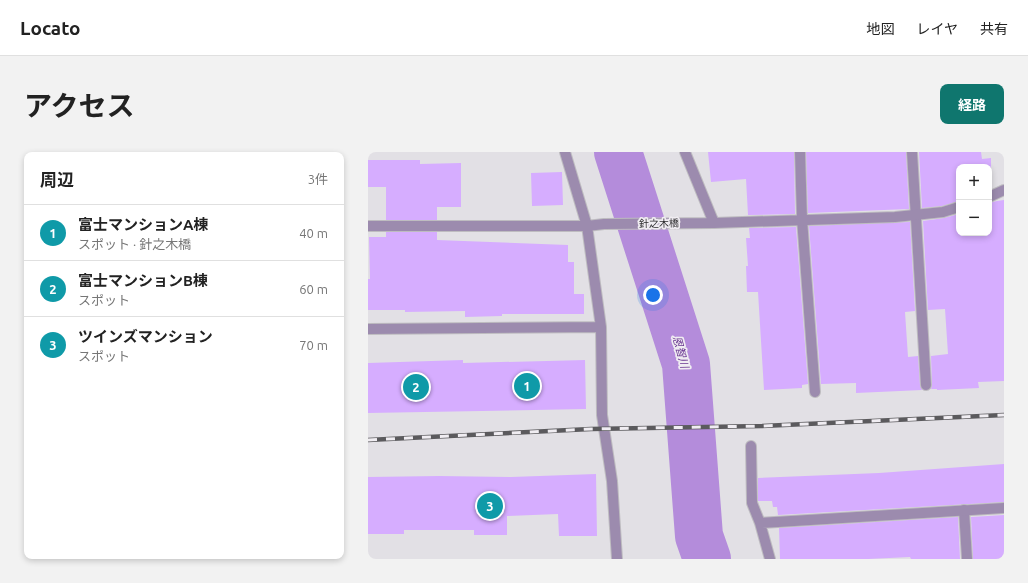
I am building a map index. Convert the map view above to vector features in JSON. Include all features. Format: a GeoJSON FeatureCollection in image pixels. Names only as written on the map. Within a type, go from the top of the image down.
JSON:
{"type":"FeatureCollection","features":[{"type":"Feature","properties":{"kind":"street"},"geometry":{"type":"LineString","coordinates":[[566,152],[587,226],[601,327],[602,415],[612,481],[617,559]]}},
{"type":"Feature","properties":{"kind":"street"},"geometry":{"type":"LineString","coordinates":[[685,152],[714,223]]}},
{"type":"Feature","properties":{"kind":"street"},"geometry":{"type":"LineString","coordinates":[[800,152],[802,219],[815,392]]}},
{"type":"Feature","properties":{"kind":"street"},"geometry":{"type":"LineString","coordinates":[[912,152],[926,385]]}},
{"type":"Feature","properties":{"kind":"street"},"geometry":{"type":"LineString","coordinates":[[992,196],[1004,190]]}},
{"type":"Feature","properties":{"kind":"street","name":"針之木橋"},"geometry":{"type":"LineString","coordinates":[[368,226],[587,226],[604,224],[714,223],[895,217],[943,212],[956,208]]}},
{"type":"Feature","properties":{"kind":"street"},"geometry":{"type":"LineString","coordinates":[[368,329],[601,327]]}},
{"type":"Feature","properties":{"kind":"street"},"geometry":{"type":"LineString","coordinates":[[751,446],[752,503],[760,523],[770,559]]}},
{"type":"Feature","properties":{"kind":"street"},"geometry":{"type":"LineString","coordinates":[[760,523],[1004,508]]}},
{"type":"Feature","properties":{"kind":"street"},"geometry":{"type":"LineString","coordinates":[[964,510],[967,559]]}},
{"type":"Feature","properties":{"kind":"building"},"geometry":{"type":"Polygon","coordinates":[[[708,152],[794,152],[795,214],[748,215],[746,179],[711,182],[708,152]]]}},
{"type":"Feature","properties":{"kind":"building"},"geometry":{"type":"Polygon","coordinates":[[[806,152],[906,152],[909,209],[808,213],[806,152]]]}},
{"type":"Feature","properties":{"kind":"building"},"geometry":{"type":"Polygon","coordinates":[[[919,152],[981,152],[982,159],[991,158],[991,164],[956,164],[956,202],[942,206],[922,208],[919,152]]]}},
{"type":"Feature","properties":{"kind":"building"},"geometry":{"type":"Polygon","coordinates":[[[368,160],[420,160],[420,164],[461,163],[461,207],[437,207],[437,220],[386,220],[386,187],[368,187],[368,160]]]}},
{"type":"Feature","properties":{"kind":"building"},"geometry":{"type":"Polygon","coordinates":[[[562,172],[563,205],[532,206],[531,173],[562,172]]]}},
{"type":"Feature","properties":{"kind":"building"},"geometry":{"type":"Polygon","coordinates":[[[1004,200],[1004,381],[978,382],[979,388],[931,389],[931,356],[948,354],[945,309],[928,310],[923,221],[956,215],[956,236],[992,236],[992,202],[1004,200]]]}},
{"type":"Feature","properties":{"kind":"building"},"geometry":{"type":"Polygon","coordinates":[[[910,222],[915,311],[905,312],[908,357],[918,356],[920,385],[922,390],[856,393],[856,383],[821,384],[809,226],[910,222]]]}},
{"type":"Feature","properties":{"kind":"building"},"geometry":{"type":"Polygon","coordinates":[[[796,227],[808,384],[802,385],[802,388],[764,390],[758,292],[747,292],[746,266],[748,266],[746,238],[750,238],[749,228],[796,227]]]}},
{"type":"Feature","properties":{"kind":"building"},"geometry":{"type":"Polygon","coordinates":[[[386,232],[437,232],[437,240],[568,245],[568,262],[574,262],[574,294],[584,294],[584,314],[502,314],[502,316],[465,317],[465,311],[405,312],[405,310],[368,310],[368,279],[370,279],[369,237],[386,237],[386,232]]]}},
{"type":"Feature","properties":{"kind":"building"},"geometry":{"type":"Polygon","coordinates":[[[463,360],[463,363],[585,360],[586,409],[368,413],[368,363],[463,360]]]}},
{"type":"Feature","properties":{"kind":"building"},"geometry":{"type":"Polygon","coordinates":[[[1004,464],[1004,502],[778,515],[777,507],[773,507],[772,501],[758,501],[758,478],[879,473],[1004,464]]]}},
{"type":"Feature","properties":{"kind":"building"},"geometry":{"type":"Polygon","coordinates":[[[596,474],[597,536],[559,536],[558,514],[507,516],[507,535],[474,535],[474,530],[404,530],[404,534],[368,534],[368,477],[511,477],[596,474]]]}},
{"type":"Feature","properties":{"kind":"building"},"geometry":{"type":"Polygon","coordinates":[[[1004,515],[1004,559],[973,559],[971,517],[1004,515]]]}},
{"type":"Feature","properties":{"kind":"building"},"geometry":{"type":"Polygon","coordinates":[[[958,517],[960,559],[911,559],[910,557],[868,559],[780,559],[779,528],[958,517]]]}},
{"type":"Feature","properties":{"kind":"waterway","name":"恩智川"},"geometry":{"type":"LineString","coordinates":[[618,152],[686,364],[699,536],[707,559]]}},
{"type":"Feature","properties":{"kind":"railway"},"geometry":{"type":"LineString","coordinates":[[368,440],[591,429],[762,426],[1004,415]]}},
{"type":"Feature","properties":{"kind":"place","name":"富士マンションA棟"},"geometry":{"type":"Point","coordinates":[527,386]}},
{"type":"Feature","properties":{"kind":"place","name":"富士マンションB棟"},"geometry":{"type":"Point","coordinates":[416,387]}},
{"type":"Feature","properties":{"kind":"place","name":"ツインズマンション"},"geometry":{"type":"Point","coordinates":[490,506]}}]}
